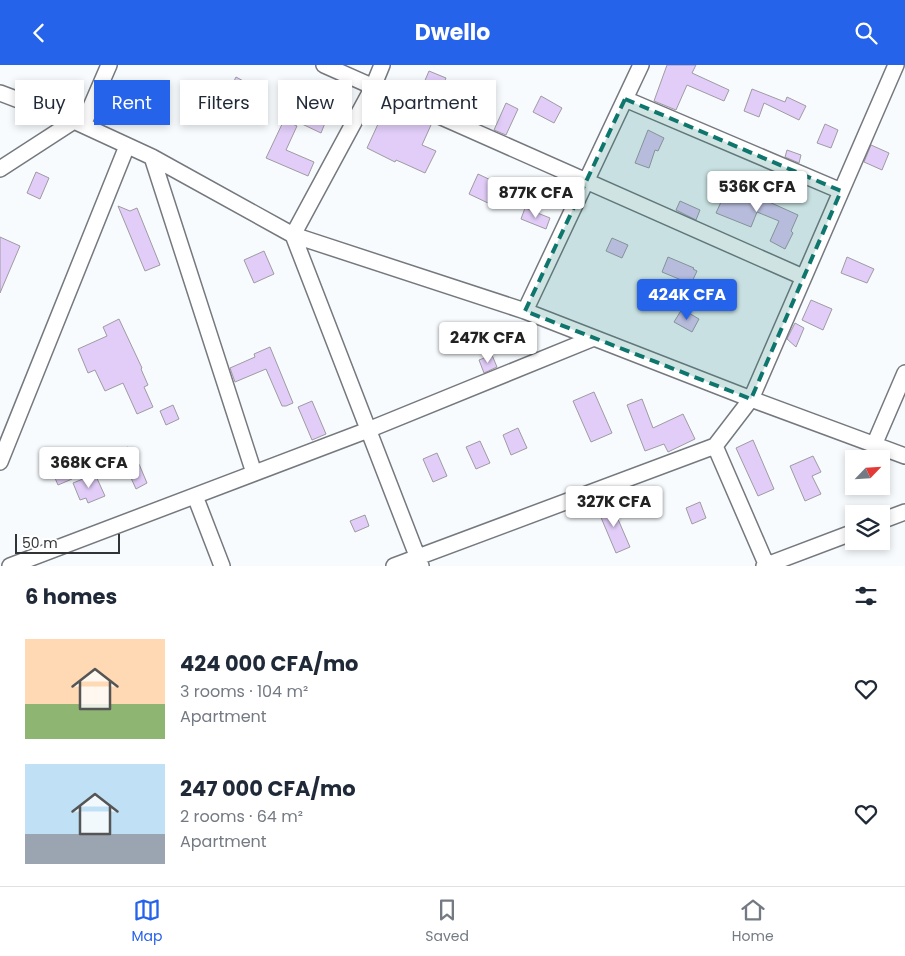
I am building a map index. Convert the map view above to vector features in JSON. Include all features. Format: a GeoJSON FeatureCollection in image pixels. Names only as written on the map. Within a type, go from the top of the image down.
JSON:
{"type":"FeatureCollection","features":[{"type":"Feature","properties":{"kind":"street"},"geometry":{"type":"LineString","coordinates":[[84,112],[109,65]]}},
{"type":"Feature","properties":{"kind":"street"},"geometry":{"type":"LineString","coordinates":[[324,65],[362,82]]}},
{"type":"Feature","properties":{"kind":"street"},"geometry":{"type":"LineString","coordinates":[[376,80],[382,65]]}},
{"type":"Feature","properties":{"kind":"street"},"geometry":{"type":"LineString","coordinates":[[525,311],[641,65]]}},
{"type":"Feature","properties":{"kind":"street"},"geometry":{"type":"LineString","coordinates":[[394,566],[419,562],[715,446],[751,399],[896,65]]}},
{"type":"Feature","properties":{"kind":"street"},"geometry":{"type":"LineString","coordinates":[[0,93],[15,99]]}},
{"type":"Feature","properties":{"kind":"street"},"geometry":{"type":"LineString","coordinates":[[625,99],[841,191]]}},
{"type":"Feature","properties":{"kind":"street"},"geometry":{"type":"LineString","coordinates":[[362,107],[293,235],[419,562]]}},
{"type":"Feature","properties":{"kind":"street"},"geometry":{"type":"LineString","coordinates":[[0,169],[75,125]]}},
{"type":"Feature","properties":{"kind":"street"},"geometry":{"type":"LineString","coordinates":[[82,125],[152,157],[293,235],[525,311],[751,399],[905,456]]}},
{"type":"Feature","properties":{"kind":"street"},"geometry":{"type":"LineString","coordinates":[[459,125],[804,277]]}},
{"type":"Feature","properties":{"kind":"street"},"geometry":{"type":"LineString","coordinates":[[0,462],[127,146]]}},
{"type":"Feature","properties":{"kind":"street"},"geometry":{"type":"LineString","coordinates":[[152,157],[254,473]]}},
{"type":"Feature","properties":{"kind":"street"},"geometry":{"type":"LineString","coordinates":[[10,566],[368,430],[594,338]]}},
{"type":"Feature","properties":{"kind":"street"},"geometry":{"type":"LineString","coordinates":[[874,445],[905,373]]}},
{"type":"Feature","properties":{"kind":"street"},"geometry":{"type":"LineString","coordinates":[[715,446],[766,566],[845,535]]}},
{"type":"Feature","properties":{"kind":"street"},"geometry":{"type":"LineString","coordinates":[[195,496],[222,566]]}},
{"type":"Feature","properties":{"kind":"street"},"geometry":{"type":"LineString","coordinates":[[890,518],[905,512]]}},
{"type":"Feature","properties":{"kind":"highlighted area"},"geometry":{"type":"Polygon","coordinates":[[[625,99],[841,191],[751,399],[525,311],[625,99]]]}},
{"type":"Feature","properties":{"kind":"building"},"geometry":{"type":"Polygon","coordinates":[[[667,65],[696,65],[692,73],[729,90],[724,101],[687,85],[676,110],[654,101],[667,65]]]}},
{"type":"Feature","properties":{"kind":"building"},"geometry":{"type":"Polygon","coordinates":[[[429,71],[446,78],[445,80],[425,80],[429,71]]]}},
{"type":"Feature","properties":{"kind":"building"},"geometry":{"type":"Polygon","coordinates":[[[752,89],[785,102],[787,97],[806,106],[799,120],[764,103],[759,117],[744,111],[752,89]]]}},
{"type":"Feature","properties":{"kind":"building"},"geometry":{"type":"Polygon","coordinates":[[[541,96],[562,108],[554,123],[533,112],[541,96]]]}},
{"type":"Feature","properties":{"kind":"building"},"geometry":{"type":"Polygon","coordinates":[[[506,103],[518,109],[506,135],[494,130],[506,103]]]}},
{"type":"Feature","properties":{"kind":"building"},"geometry":{"type":"Polygon","coordinates":[[[825,124],[838,130],[831,148],[817,143],[825,124]]]}},
{"type":"Feature","properties":{"kind":"building"},"geometry":{"type":"Polygon","coordinates":[[[282,125],[295,125],[297,126],[286,150],[314,162],[308,176],[266,158],[282,125]]]}},
{"type":"Feature","properties":{"kind":"building"},"geometry":{"type":"Polygon","coordinates":[[[304,125],[324,125],[321,133],[304,125]]]}},
{"type":"Feature","properties":{"kind":"building"},"geometry":{"type":"Polygon","coordinates":[[[378,125],[431,125],[422,145],[436,151],[425,173],[396,160],[395,162],[367,148],[378,125]]]}},
{"type":"Feature","properties":{"kind":"building"},"geometry":{"type":"Polygon","coordinates":[[[648,130],[664,138],[658,151],[655,150],[649,168],[635,163],[648,130]]]}},
{"type":"Feature","properties":{"kind":"building"},"geometry":{"type":"Polygon","coordinates":[[[871,145],[889,153],[882,170],[864,162],[871,145]]]}},
{"type":"Feature","properties":{"kind":"building"},"geometry":{"type":"Polygon","coordinates":[[[787,150],[801,155],[799,163],[785,157],[787,150]]]}},
{"type":"Feature","properties":{"kind":"building"},"geometry":{"type":"Polygon","coordinates":[[[36,172],[49,178],[40,199],[27,193],[36,172]]]}},
{"type":"Feature","properties":{"kind":"building"},"geometry":{"type":"Polygon","coordinates":[[[478,174],[497,183],[488,203],[469,194],[478,174]]]}},
{"type":"Feature","properties":{"kind":"building"},"geometry":{"type":"Polygon","coordinates":[[[743,185],[760,193],[758,197],[798,215],[791,231],[793,233],[785,249],[770,241],[779,221],[757,212],[751,227],[716,213],[726,191],[730,192],[732,187],[741,191],[743,185]]]}},
{"type":"Feature","properties":{"kind":"building"},"geometry":{"type":"Polygon","coordinates":[[[680,201],[700,210],[696,220],[676,210],[680,201]]]}},
{"type":"Feature","properties":{"kind":"building"},"geometry":{"type":"Polygon","coordinates":[[[118,206],[130,211],[137,208],[160,265],[145,271],[118,206]]]}},
{"type":"Feature","properties":{"kind":"building"},"geometry":{"type":"Polygon","coordinates":[[[525,208],[550,218],[546,229],[521,219],[525,208]]]}},
{"type":"Feature","properties":{"kind":"building"},"geometry":{"type":"Polygon","coordinates":[[[0,237],[20,246],[0,293],[0,237]]]}},
{"type":"Feature","properties":{"kind":"building"},"geometry":{"type":"Polygon","coordinates":[[[612,238],[628,245],[622,258],[606,251],[612,238]]]}},
{"type":"Feature","properties":{"kind":"building"},"geometry":{"type":"Polygon","coordinates":[[[264,251],[274,274],[254,283],[244,260],[264,251]]]}},
{"type":"Feature","properties":{"kind":"building"},"geometry":{"type":"Polygon","coordinates":[[[668,257],[697,271],[691,284],[662,272],[668,257]]]}},
{"type":"Feature","properties":{"kind":"building"},"geometry":{"type":"Polygon","coordinates":[[[847,257],[874,269],[867,283],[841,273],[847,257]]]}},
{"type":"Feature","properties":{"kind":"building"},"geometry":{"type":"Polygon","coordinates":[[[811,300],[832,309],[823,330],[802,320],[811,300]]]}},
{"type":"Feature","properties":{"kind":"building"},"geometry":{"type":"Polygon","coordinates":[[[682,309],[699,319],[692,332],[674,322],[682,309]]]}},
{"type":"Feature","properties":{"kind":"building"},"geometry":{"type":"Polygon","coordinates":[[[119,319],[142,368],[148,385],[144,387],[153,407],[137,414],[123,383],[105,391],[95,370],[88,373],[78,349],[107,336],[103,327],[119,319]]]}},
{"type":"Feature","properties":{"kind":"building"},"geometry":{"type":"Polygon","coordinates":[[[795,323],[804,328],[796,347],[787,339],[795,323]]]}},
{"type":"Feature","properties":{"kind":"building"},"geometry":{"type":"Polygon","coordinates":[[[270,347],[293,403],[286,406],[282,406],[266,369],[235,382],[230,368],[255,357],[254,354],[270,347]]]}},
{"type":"Feature","properties":{"kind":"building"},"geometry":{"type":"Polygon","coordinates":[[[492,355],[497,367],[484,373],[479,360],[492,355]]]}},
{"type":"Feature","properties":{"kind":"building"},"geometry":{"type":"Polygon","coordinates":[[[594,392],[612,433],[591,442],[573,401],[594,392]]]}},
{"type":"Feature","properties":{"kind":"building"},"geometry":{"type":"Polygon","coordinates":[[[642,399],[653,428],[683,414],[695,439],[668,452],[664,444],[645,451],[627,405],[642,399]]]}},
{"type":"Feature","properties":{"kind":"building"},"geometry":{"type":"Polygon","coordinates":[[[312,401],[326,434],[312,440],[298,407],[312,401]]]}},
{"type":"Feature","properties":{"kind":"building"},"geometry":{"type":"Polygon","coordinates":[[[173,405],[179,419],[166,425],[160,411],[173,405]]]}},
{"type":"Feature","properties":{"kind":"building"},"geometry":{"type":"Polygon","coordinates":[[[518,428],[527,448],[511,455],[503,435],[518,428]]]}},
{"type":"Feature","properties":{"kind":"building"},"geometry":{"type":"Polygon","coordinates":[[[753,440],[774,489],[758,496],[736,448],[753,440]]]}},
{"type":"Feature","properties":{"kind":"building"},"geometry":{"type":"Polygon","coordinates":[[[480,441],[490,463],[476,469],[466,447],[480,441]]]}},
{"type":"Feature","properties":{"kind":"building"},"geometry":{"type":"Polygon","coordinates":[[[128,447],[134,461],[122,467],[115,453],[128,447]]]}},
{"type":"Feature","properties":{"kind":"building"},"geometry":{"type":"Polygon","coordinates":[[[437,453],[447,476],[433,482],[423,459],[437,453]]]}},
{"type":"Feature","properties":{"kind":"building"},"geometry":{"type":"Polygon","coordinates":[[[813,456],[821,472],[812,476],[821,494],[805,501],[790,466],[813,456]]]}},
{"type":"Feature","properties":{"kind":"building"},"geometry":{"type":"Polygon","coordinates":[[[65,463],[72,479],[58,485],[51,469],[65,463]]]}},
{"type":"Feature","properties":{"kind":"building"},"geometry":{"type":"Polygon","coordinates":[[[139,464],[147,483],[136,489],[127,469],[139,464]]]}},
{"type":"Feature","properties":{"kind":"building"},"geometry":{"type":"Polygon","coordinates":[[[95,474],[105,496],[88,503],[86,498],[80,500],[73,483],[95,474]]]}},
{"type":"Feature","properties":{"kind":"building"},"geometry":{"type":"Polygon","coordinates":[[[700,502],[706,518],[692,524],[686,508],[700,502]]]}},
{"type":"Feature","properties":{"kind":"building"},"geometry":{"type":"Polygon","coordinates":[[[611,503],[630,547],[616,553],[597,508],[611,503]]]}},
{"type":"Feature","properties":{"kind":"building"},"geometry":{"type":"Polygon","coordinates":[[[365,515],[369,526],[355,532],[350,521],[365,515]]]}}]}
